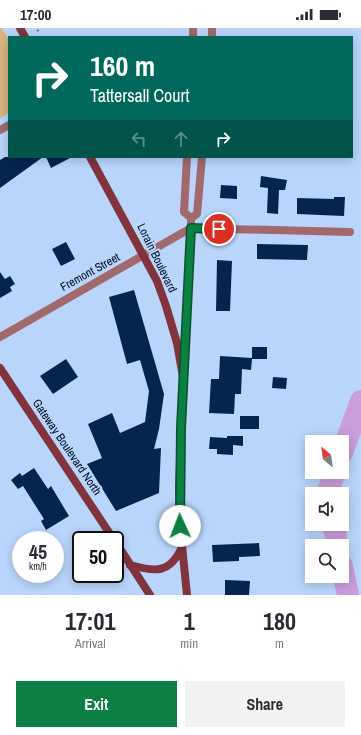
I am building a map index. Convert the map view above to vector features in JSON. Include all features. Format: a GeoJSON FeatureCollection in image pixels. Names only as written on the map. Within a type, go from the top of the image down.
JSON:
{"type":"FeatureCollection","features":[{"type":"Feature","properties":{"kind":"main road","name":"Lorain Boulevard"},"geometry":{"type":"LineString","coordinates":[[91,158],[157,281],[166,306],[184,377],[179,489],[182,546],[187,595]]}},
{"type":"Feature","properties":{"kind":"main road","name":"Gateway Boulevard North"},"geometry":{"type":"LineString","coordinates":[[0,368],[108,531]]}},
{"type":"Feature","properties":{"kind":"main road"},"geometry":{"type":"LineString","coordinates":[[130,564],[149,570],[159,570],[175,560],[182,546]]}},
{"type":"Feature","properties":{"kind":"main road","name":"Gateway Boulevard North"},"geometry":{"type":"LineString","coordinates":[[124,555],[150,595]]}},
{"type":"Feature","properties":{"kind":"street"},"geometry":{"type":"LineString","coordinates":[[184,377],[191,228],[191,218],[184,212],[187,158]]}},
{"type":"Feature","properties":{"kind":"street"},"geometry":{"type":"LineString","coordinates":[[191,218],[197,214],[202,158]]}},
{"type":"Feature","properties":{"kind":"street","name":"Fremont Street"},"geometry":{"type":"LineString","coordinates":[[0,337],[191,228]]}},
{"type":"Feature","properties":{"kind":"street"},"geometry":{"type":"LineString","coordinates":[[191,228],[350,232]]}},
{"type":"Feature","properties":{"kind":"path"},"geometry":{"type":"LineString","coordinates":[[37,31],[41,28]]}},
{"type":"Feature","properties":{"kind":"shaded area"},"geometry":{"type":"Polygon","coordinates":[[[0,28],[2,28],[8,38],[8,114],[0,118],[0,28]]]}},
{"type":"Feature","properties":{"kind":"building"},"geometry":{"type":"Polygon","coordinates":[[[5,157],[42,158],[0,188],[0,160],[5,157]]]}},
{"type":"Feature","properties":{"kind":"building"},"geometry":{"type":"Polygon","coordinates":[[[46,158],[70,158],[51,168],[46,158]]]}},
{"type":"Feature","properties":{"kind":"building"},"geometry":{"type":"Polygon","coordinates":[[[261,176],[287,180],[285,190],[279,190],[278,214],[267,213],[268,188],[260,187],[261,176]]]}},
{"type":"Feature","properties":{"kind":"building"},"geometry":{"type":"Polygon","coordinates":[[[221,185],[237,186],[237,199],[220,198],[221,185]]]}},
{"type":"Feature","properties":{"kind":"building"},"geometry":{"type":"Polygon","coordinates":[[[334,197],[345,197],[344,216],[297,214],[297,198],[334,199],[334,197]]]}},
{"type":"Feature","properties":{"kind":"building"},"geometry":{"type":"Polygon","coordinates":[[[66,242],[75,259],[61,266],[52,249],[66,242]]]}},
{"type":"Feature","properties":{"kind":"building"},"geometry":{"type":"Polygon","coordinates":[[[257,244],[308,245],[307,260],[257,259],[257,244]]]}},
{"type":"Feature","properties":{"kind":"building"},"geometry":{"type":"Polygon","coordinates":[[[217,260],[232,261],[230,311],[216,311],[217,260]]]}},
{"type":"Feature","properties":{"kind":"building"},"geometry":{"type":"Polygon","coordinates":[[[0,272],[5,279],[10,276],[15,284],[10,287],[12,291],[0,298],[0,272]]]}},
{"type":"Feature","properties":{"kind":"building"},"geometry":{"type":"Polygon","coordinates":[[[134,290],[164,394],[159,429],[154,449],[161,448],[159,493],[116,511],[87,464],[102,458],[88,424],[112,413],[120,433],[145,422],[149,391],[140,360],[127,364],[109,297],[134,290]]]}},
{"type":"Feature","properties":{"kind":"building"},"geometry":{"type":"Polygon","coordinates":[[[252,347],[267,347],[267,359],[252,359],[251,370],[242,369],[241,394],[235,394],[234,414],[209,413],[211,379],[219,379],[220,356],[252,358],[252,347]]]}},
{"type":"Feature","properties":{"kind":"building"},"geometry":{"type":"Polygon","coordinates":[[[66,359],[78,377],[53,394],[40,376],[66,359]]]}},
{"type":"Feature","properties":{"kind":"building"},"geometry":{"type":"Polygon","coordinates":[[[273,377],[287,378],[286,389],[272,388],[273,377]]]}},
{"type":"Feature","properties":{"kind":"building"},"geometry":{"type":"Polygon","coordinates":[[[240,416],[259,416],[259,429],[240,429],[240,416]]]}},
{"type":"Feature","properties":{"kind":"building"},"geometry":{"type":"Polygon","coordinates":[[[227,436],[243,436],[243,446],[233,445],[233,455],[217,454],[217,449],[209,449],[210,437],[227,438],[227,436]]]}},
{"type":"Feature","properties":{"kind":"building"},"geometry":{"type":"Polygon","coordinates":[[[34,468],[48,489],[51,486],[69,516],[46,530],[41,521],[44,519],[23,486],[18,489],[11,480],[20,473],[22,476],[34,468]]]}},
{"type":"Feature","properties":{"kind":"building"},"geometry":{"type":"Polygon","coordinates":[[[259,543],[260,556],[239,557],[239,561],[213,562],[212,545],[259,543]]]}},
{"type":"Feature","properties":{"kind":"building"},"geometry":{"type":"Polygon","coordinates":[[[225,580],[250,581],[249,595],[225,595],[225,580]]]}},
{"type":"Feature","properties":{"kind":"waterway"},"geometry":{"type":"LineString","coordinates":[[349,435],[361,401]]}},
{"type":"Feature","properties":{"kind":"waterway"},"geometry":{"type":"LineString","coordinates":[[330,487],[332,479]]}},
{"type":"Feature","properties":{"kind":"waterway"},"geometry":{"type":"LineString","coordinates":[[335,531],[336,539]]}},
{"type":"Feature","properties":{"kind":"waterway"},"geometry":{"type":"LineString","coordinates":[[346,583],[348,595]]}},
{"type":"Feature","properties":{"kind":"route"},"geometry":{"type":"LineString","coordinates":[[180,526],[179,489],[181,428],[191,228],[219,229]]}}]}
